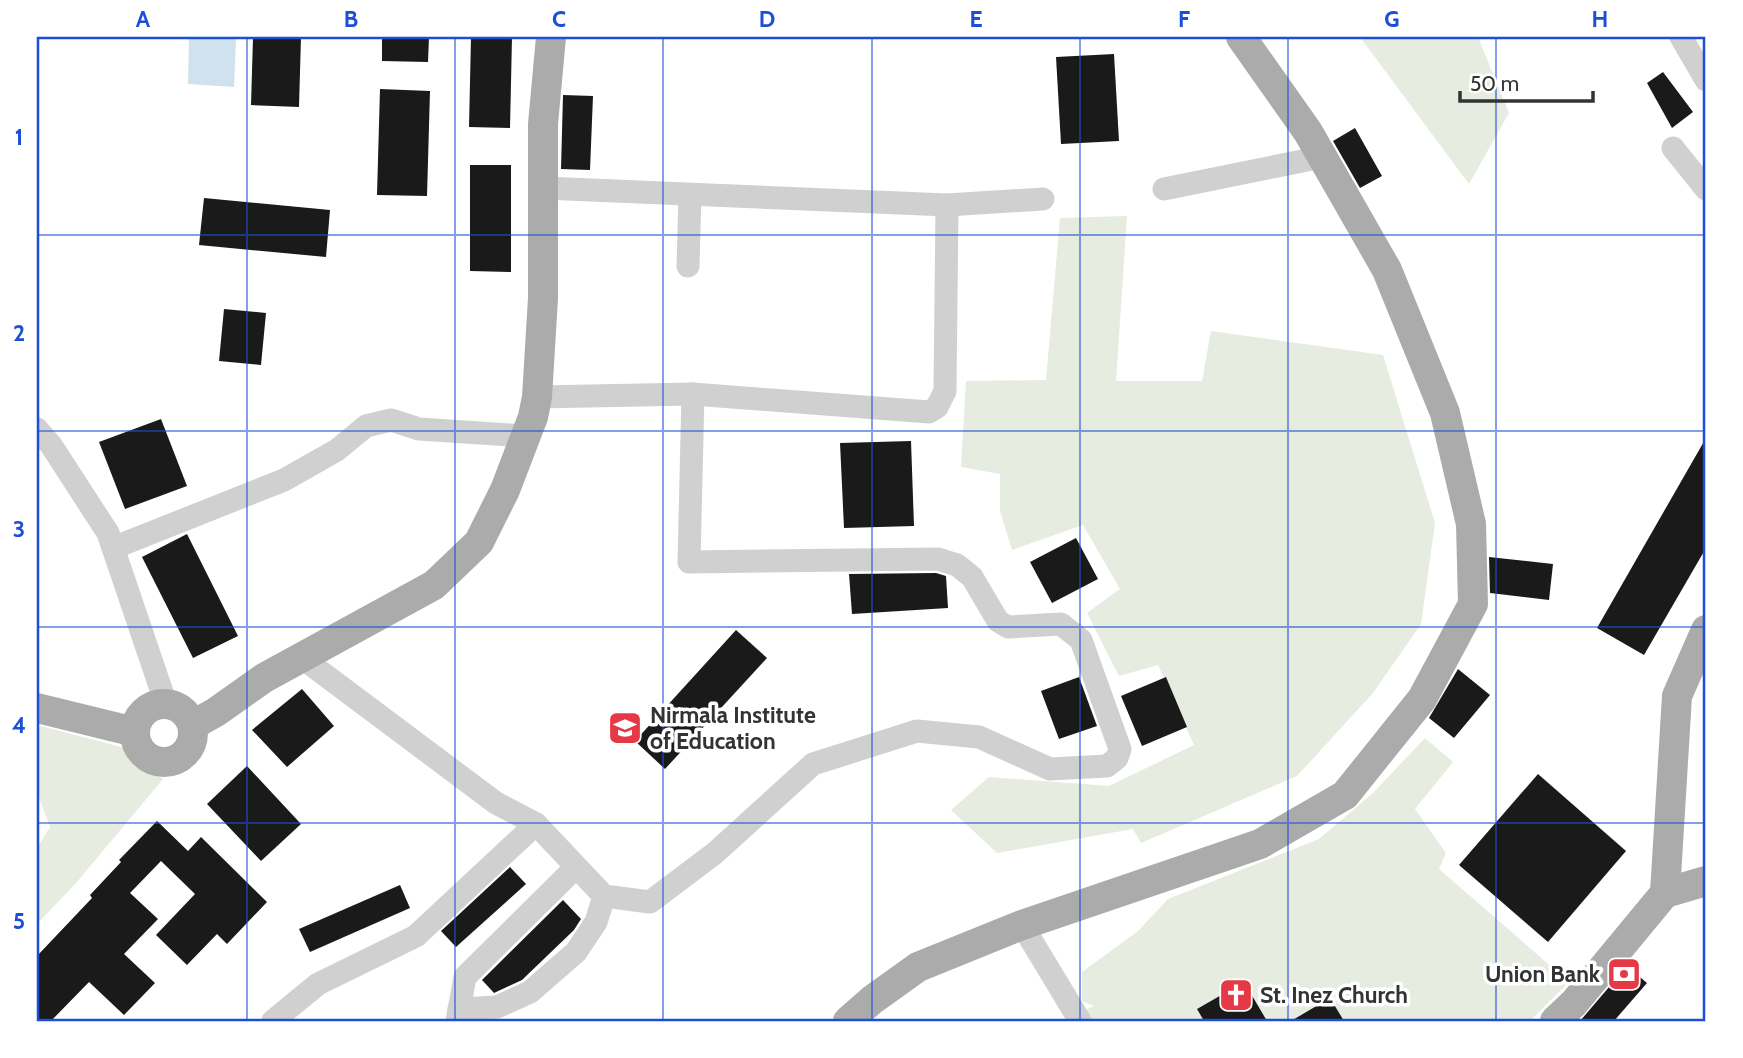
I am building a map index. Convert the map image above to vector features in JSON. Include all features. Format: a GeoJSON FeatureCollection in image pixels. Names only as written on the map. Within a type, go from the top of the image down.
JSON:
{"type":"FeatureCollection","features":[{"type":"Feature","properties":{"kind":"main road"},"geometry":{"type":"LineString","coordinates":[[193,725],[264,678],[434,585],[479,542],[505,490],[533,417],[537,397],[543,298],[543,124],[551,37]]}},
{"type":"Feature","properties":{"kind":"main road"},"geometry":{"type":"LineString","coordinates":[[848,1021],[872,1000],[918,968],[1022,925],[1260,844],[1345,795],[1422,698],[1473,604],[1471,524],[1445,413],[1387,270],[1308,132],[1241,37]]}},
{"type":"Feature","properties":{"kind":"main road"},"geometry":{"type":"LineString","coordinates":[[1665,893],[1677,696],[1706,630]]}},
{"type":"Feature","properties":{"kind":"main road"},"geometry":{"type":"LineString","coordinates":[[166,704],[183,710],[193,725],[192,744],[187,752],[181,758],[163,763],[154,762],[140,749],[135,732],[137,723],[148,709],[166,704]]}},
{"type":"Feature","properties":{"kind":"main road"},"geometry":{"type":"LineString","coordinates":[[37,708],[135,732]]}},
{"type":"Feature","properties":{"kind":"main road"},"geometry":{"type":"LineString","coordinates":[[1555,1021],[1574,1003],[1665,893],[1706,881]]}},
{"type":"Feature","properties":{"kind":"street"},"geometry":{"type":"LineString","coordinates":[[1681,37],[1706,80]]}},
{"type":"Feature","properties":{"kind":"street"},"geometry":{"type":"LineString","coordinates":[[1673,148],[1706,189]]}},
{"type":"Feature","properties":{"kind":"street"},"geometry":{"type":"LineString","coordinates":[[1164,189],[1322,157]]}},
{"type":"Feature","properties":{"kind":"street"},"geometry":{"type":"LineString","coordinates":[[542,188],[947,205],[1043,199]]}},
{"type":"Feature","properties":{"kind":"street"},"geometry":{"type":"LineString","coordinates":[[688,266],[690,195]]}},
{"type":"Feature","properties":{"kind":"street"},"geometry":{"type":"LineString","coordinates":[[537,397],[693,394],[929,412],[937,407],[945,391],[947,205]]}},
{"type":"Feature","properties":{"kind":"street"},"geometry":{"type":"LineString","coordinates":[[301,657],[496,803],[536,824],[604,896],[650,902],[715,853],[813,764],[916,731],[979,737],[1050,769],[1107,766],[1118,758],[1121,749],[1081,640],[1061,624],[1008,627],[998,621],[972,577],[957,565],[938,559],[689,562],[693,394]]}},
{"type":"Feature","properties":{"kind":"street"},"geometry":{"type":"LineString","coordinates":[[113,548],[284,480],[337,450],[366,426],[391,420],[419,429],[526,436]]}},
{"type":"Feature","properties":{"kind":"street"},"geometry":{"type":"LineString","coordinates":[[37,429],[51,445],[108,533],[166,704]]}},
{"type":"Feature","properties":{"kind":"street"},"geometry":{"type":"LineString","coordinates":[[273,1021],[318,984],[416,936],[536,824]]}},
{"type":"Feature","properties":{"kind":"street"},"geometry":{"type":"LineString","coordinates":[[576,867],[470,972],[463,981],[458,1015],[497,1007],[530,992],[576,952],[596,922],[604,896]]}},
{"type":"Feature","properties":{"kind":"street"},"geometry":{"type":"LineString","coordinates":[[1022,925],[1080,1021]]}},
{"type":"Feature","properties":{"kind":"shaded area"},"geometry":{"type":"Polygon","coordinates":[[[1360,37],[1478,37],[1509,113],[1469,184],[1360,37]]]}},
{"type":"Feature","properties":{"kind":"shaded area"},"geometry":{"type":"Polygon","coordinates":[[[1127,216],[1116,381],[1202,381],[1211,331],[1383,355],[1435,523],[1421,624],[1373,693],[1297,776],[1141,843],[1133,829],[997,853],[951,810],[989,777],[1109,786],[1194,745],[1158,665],[1119,676],[1087,613],[1120,589],[1083,525],[1012,550],[1000,511],[1000,474],[961,467],[966,381],[1046,380],[1060,218],[1127,216]]]}},
{"type":"Feature","properties":{"kind":"shaded area"},"geometry":{"type":"Polygon","coordinates":[[[37,725],[125,748],[163,779],[76,883],[37,924],[37,848],[50,827],[37,792],[37,725]]]}},
{"type":"Feature","properties":{"kind":"shaded area"},"geometry":{"type":"Polygon","coordinates":[[[1425,738],[1453,762],[1415,809],[1446,853],[1439,869],[1569,982],[1530,1021],[1091,1021],[1085,1010],[1094,1006],[1082,1001],[1082,972],[1138,931],[1168,899],[1319,839],[1373,793],[1425,738]]]}},
{"type":"Feature","properties":{"kind":"water"},"geometry":{"type":"Polygon","coordinates":[[[189,37],[236,37],[234,87],[188,84],[189,37]]]}},
{"type":"Feature","properties":{"kind":"building"},"geometry":{"type":"Polygon","coordinates":[[[253,37],[301,37],[299,107],[251,105],[253,37]]]}},
{"type":"Feature","properties":{"kind":"building"},"geometry":{"type":"Polygon","coordinates":[[[382,37],[429,37],[428,62],[382,61],[382,37]]]}},
{"type":"Feature","properties":{"kind":"building"},"geometry":{"type":"Polygon","coordinates":[[[471,37],[512,37],[510,128],[469,127],[471,37]]]}},
{"type":"Feature","properties":{"kind":"building"},"geometry":{"type":"Polygon","coordinates":[[[1114,54],[1119,141],[1061,144],[1056,57],[1114,54]]]}},
{"type":"Feature","properties":{"kind":"building"},"geometry":{"type":"Polygon","coordinates":[[[1663,72],[1693,112],[1672,128],[1647,83],[1663,72]]]}},
{"type":"Feature","properties":{"kind":"building"},"geometry":{"type":"Polygon","coordinates":[[[380,89],[430,91],[427,196],[377,195],[380,89]]]}},
{"type":"Feature","properties":{"kind":"building"},"geometry":{"type":"Polygon","coordinates":[[[563,95],[593,96],[590,170],[561,169],[563,95]]]}},
{"type":"Feature","properties":{"kind":"building"},"geometry":{"type":"Polygon","coordinates":[[[1355,128],[1382,176],[1360,188],[1333,141],[1355,128]]]}},
{"type":"Feature","properties":{"kind":"building"},"geometry":{"type":"Polygon","coordinates":[[[470,165],[511,165],[511,272],[470,271],[470,165]]]}},
{"type":"Feature","properties":{"kind":"building"},"geometry":{"type":"Polygon","coordinates":[[[204,198],[330,210],[326,257],[199,245],[204,198]]]}},
{"type":"Feature","properties":{"kind":"building"},"geometry":{"type":"Polygon","coordinates":[[[224,309],[266,313],[261,365],[219,361],[224,309]]]}},
{"type":"Feature","properties":{"kind":"building"},"geometry":{"type":"Polygon","coordinates":[[[161,419],[187,486],[125,509],[99,442],[161,419]]]}},
{"type":"Feature","properties":{"kind":"building"},"geometry":{"type":"Polygon","coordinates":[[[1706,438],[1706,548],[1644,655],[1597,628],[1706,438]]]}},
{"type":"Feature","properties":{"kind":"building"},"geometry":{"type":"Polygon","coordinates":[[[911,441],[914,526],[844,528],[840,443],[911,441]]]}},
{"type":"Feature","properties":{"kind":"building"},"geometry":{"type":"Polygon","coordinates":[[[187,534],[238,636],[193,658],[142,557],[187,534]]]}},
{"type":"Feature","properties":{"kind":"building"},"geometry":{"type":"Polygon","coordinates":[[[1076,538],[1098,579],[1052,603],[1030,562],[1076,538]]]}},
{"type":"Feature","properties":{"kind":"building"},"geometry":{"type":"Polygon","coordinates":[[[1489,557],[1553,564],[1549,600],[1490,593],[1489,557]]]}},
{"type":"Feature","properties":{"kind":"building"},"geometry":{"type":"Polygon","coordinates":[[[936,573],[946,576],[948,608],[852,614],[849,574],[936,573]]]}},
{"type":"Feature","properties":{"kind":"building"},"geometry":{"type":"Polygon","coordinates":[[[736,630],[767,658],[665,769],[635,741],[736,630]]]}},
{"type":"Feature","properties":{"kind":"building"},"geometry":{"type":"Polygon","coordinates":[[[1458,669],[1490,695],[1454,738],[1429,718],[1458,669]]]}},
{"type":"Feature","properties":{"kind":"building"},"geometry":{"type":"Polygon","coordinates":[[[1079,677],[1097,726],[1059,739],[1041,691],[1079,677]]]}},
{"type":"Feature","properties":{"kind":"building"},"geometry":{"type":"Polygon","coordinates":[[[1166,677],[1187,727],[1142,746],[1121,696],[1166,677]]]}},
{"type":"Feature","properties":{"kind":"building"},"geometry":{"type":"Polygon","coordinates":[[[302,689],[334,726],[287,767],[252,730],[302,689]]]}},
{"type":"Feature","properties":{"kind":"building"},"geometry":{"type":"Polygon","coordinates":[[[247,766],[301,824],[261,861],[207,804],[247,766]]]}},
{"type":"Feature","properties":{"kind":"building"},"geometry":{"type":"Polygon","coordinates":[[[1538,774],[1626,851],[1548,942],[1459,865],[1538,774]]]}},
{"type":"Feature","properties":{"kind":"building"},"geometry":{"type":"Polygon","coordinates":[[[157,821],[188,851],[201,837],[267,902],[227,944],[217,934],[187,965],[156,935],[195,894],[161,861],[130,893],[158,919],[124,954],[155,983],[124,1015],[89,982],[51,1021],[37,1021],[37,956],[92,898],[90,895],[121,862],[119,860],[157,821]]]}},
{"type":"Feature","properties":{"kind":"building"},"geometry":{"type":"Polygon","coordinates":[[[510,867],[526,884],[456,947],[441,931],[510,867]]]}},
{"type":"Feature","properties":{"kind":"building"},"geometry":{"type":"Polygon","coordinates":[[[400,885],[410,908],[310,952],[299,929],[400,885]]]}},
{"type":"Feature","properties":{"kind":"building"},"geometry":{"type":"Polygon","coordinates":[[[563,900],[581,919],[574,930],[522,980],[494,993],[482,980],[563,900]]]}},
{"type":"Feature","properties":{"kind":"building"},"geometry":{"type":"Polygon","coordinates":[[[1627,966],[1647,983],[1614,1021],[1580,1021],[1627,966]]]}},
{"type":"Feature","properties":{"kind":"building","name":"St. Inez Church"},"geometry":{"type":"Polygon","coordinates":[[[1244,982],[1267,1021],[1204,1021],[1197,1009],[1244,982]]]}},
{"type":"Feature","properties":{"kind":"building","name":"St. Inez Church"},"geometry":{"type":"Polygon","coordinates":[[[1330,998],[1344,1021],[1291,1021],[1330,998]]]}},
{"type":"Feature","properties":{"kind":"place","name":"Nirmala Institute of Education"},"geometry":{"type":"Point","coordinates":[625,728]}},
{"type":"Feature","properties":{"kind":"place","name":"Union Bank"},"geometry":{"type":"Point","coordinates":[1624,974]}},
{"type":"Feature","properties":{"kind":"place","name":"St. Inez Church"},"geometry":{"type":"Point","coordinates":[1236,995]}}]}
